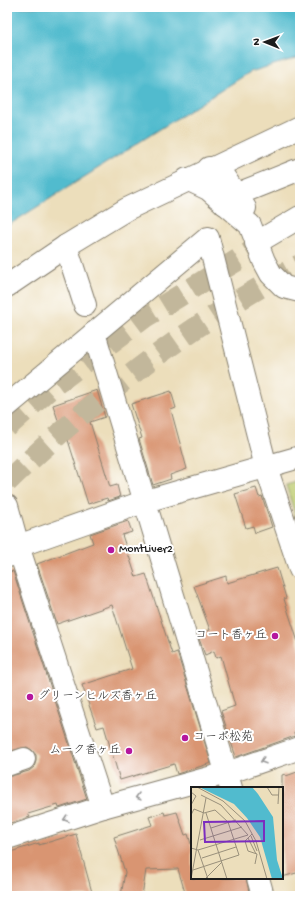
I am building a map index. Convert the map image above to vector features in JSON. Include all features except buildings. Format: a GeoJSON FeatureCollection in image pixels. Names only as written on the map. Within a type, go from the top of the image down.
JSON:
{"type":"FeatureCollection","features":[{"type":"Feature","properties":{"kind":"street"},"geometry":{"type":"LineString","coordinates":[[7,286],[66,246],[127,209],[209,168],[300,127]]}},
{"type":"Feature","properties":{"kind":"street"},"geometry":{"type":"LineString","coordinates":[[209,168],[222,174],[231,200]]}},
{"type":"Feature","properties":{"kind":"street"},"geometry":{"type":"LineString","coordinates":[[231,200],[300,169]]}},
{"type":"Feature","properties":{"kind":"street"},"geometry":{"type":"LineString","coordinates":[[187,179],[244,206],[253,234],[271,274],[284,287],[300,291]]}},
{"type":"Feature","properties":{"kind":"street"},"geometry":{"type":"LineString","coordinates":[[253,234],[300,217]]}},
{"type":"Feature","properties":{"kind":"street"},"geometry":{"type":"LineString","coordinates":[[7,406],[208,238],[266,467],[300,569]]}},
{"type":"Feature","properties":{"kind":"street"},"geometry":{"type":"LineString","coordinates":[[66,246],[85,305]]}},
{"type":"Feature","properties":{"kind":"street"},"geometry":{"type":"LineString","coordinates":[[94,333],[146,501],[229,781]]}},
{"type":"Feature","properties":{"kind":"street"},"geometry":{"type":"LineString","coordinates":[[12,551],[146,501],[300,456]]}},
{"type":"Feature","properties":{"kind":"street"},"geometry":{"type":"LineString","coordinates":[[7,506],[12,551],[103,807]]}},
{"type":"Feature","properties":{"kind":"street"},"geometry":{"type":"LineString","coordinates":[[200,787],[229,781],[300,748]]}},
{"type":"Feature","properties":{"kind":"street"},"geometry":{"type":"LineString","coordinates":[[7,838],[103,807],[191,789]]}},
{"type":"Feature","properties":{"kind":"street"},"geometry":{"type":"LineString","coordinates":[[258,879],[264,896]]}},
{"type":"Feature","properties":{"kind":"green space"},"geometry":{"type":"Polygon","coordinates":[[[300,481],[300,520],[297,521],[286,485],[300,481]]]}},
{"type":"Feature","properties":{"kind":"water"},"geometry":{"type":"Polygon","coordinates":[[[7,7],[300,7],[300,57],[250,72],[7,226],[7,7]]]}},
{"type":"Feature","properties":{"kind":"tunnel"},"geometry":{"type":"LineString","coordinates":[[7,427],[53,386],[145,317],[275,237]]}},
{"type":"Feature","properties":{"kind":"tunnel"},"geometry":{"type":"LineString","coordinates":[[7,482],[74,421],[146,363],[221,311],[300,265]]}},
{"type":"Feature","properties":{"kind":"place","name":"MontLiver2"},"geometry":{"type":"Point","coordinates":[111,550]}},
{"type":"Feature","properties":{"kind":"place","name":"コート香ヶ丘"},"geometry":{"type":"Point","coordinates":[275,636]}},
{"type":"Feature","properties":{"kind":"place","name":"グリーンヒルズ香ヶ丘"},"geometry":{"type":"Point","coordinates":[30,697]}},
{"type":"Feature","properties":{"kind":"place","name":"コーポ松苑"},"geometry":{"type":"Point","coordinates":[185,738]}},
{"type":"Feature","properties":{"kind":"place","name":"ムーク香ヶ丘"},"geometry":{"type":"Point","coordinates":[129,751]}}]}
